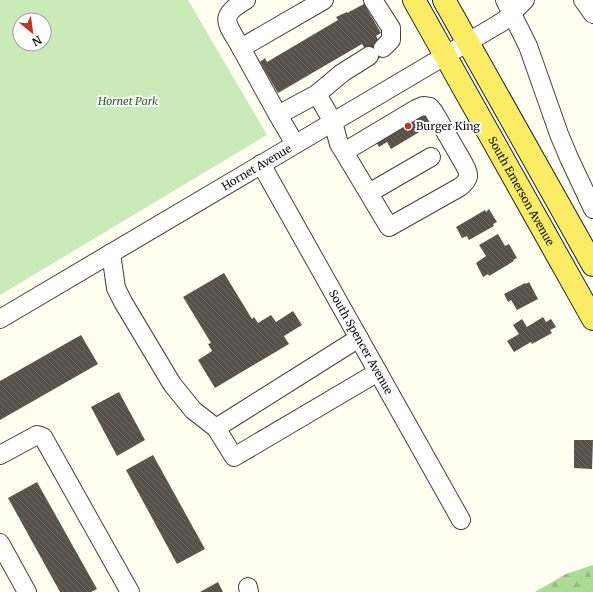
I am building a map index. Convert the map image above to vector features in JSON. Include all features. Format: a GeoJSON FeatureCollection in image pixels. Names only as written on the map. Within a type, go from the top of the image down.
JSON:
{"type":"FeatureCollection","features":[{"type":"Feature","properties":{"kind":"main road","name":"South Emerson Avenue"},"geometry":{"type":"LineString","coordinates":[[414,0],[593,319]]}},
{"type":"Feature","properties":{"kind":"main road"},"geometry":{"type":"LineString","coordinates":[[444,0],[593,264]]}},
{"type":"Feature","properties":{"kind":"street"},"geometry":{"type":"LineString","coordinates":[[246,0],[233,7],[228,14],[226,21],[295,144]]}},
{"type":"Feature","properties":{"kind":"street"},"geometry":{"type":"LineString","coordinates":[[241,48],[324,0]]}},
{"type":"Feature","properties":{"kind":"street"},"geometry":{"type":"LineString","coordinates":[[278,115],[317,94],[342,73],[376,52],[391,40],[391,28],[373,0]]}},
{"type":"Feature","properties":{"kind":"street","name":"Hornet Avenue"},"geometry":{"type":"LineString","coordinates":[[0,319],[497,25],[508,6],[525,0]]}},
{"type":"Feature","properties":{"kind":"street"},"geometry":{"type":"LineString","coordinates":[[584,0],[593,14]]}},
{"type":"Feature","properties":{"kind":"street"},"geometry":{"type":"LineString","coordinates":[[508,6],[528,46],[569,158],[593,209]]}},
{"type":"Feature","properties":{"kind":"street"},"geometry":{"type":"LineString","coordinates":[[317,94],[333,122],[339,144],[389,227],[460,187],[468,177],[468,171],[430,107],[423,106],[416,109],[344,152]]}},
{"type":"Feature","properties":{"kind":"street"},"geometry":{"type":"LineString","coordinates":[[369,194],[431,157]]}},
{"type":"Feature","properties":{"kind":"street","name":"South Spencer Avenue"},"geometry":{"type":"LineString","coordinates":[[261,164],[461,520]]}},
{"type":"Feature","properties":{"kind":"street"},"geometry":{"type":"LineString","coordinates":[[111,253],[116,288],[172,384],[193,410],[216,428],[234,456],[378,372]]}},
{"type":"Feature","properties":{"kind":"street"},"geometry":{"type":"LineString","coordinates":[[216,428],[359,338]]}},
{"type":"Feature","properties":{"kind":"street"},"geometry":{"type":"LineString","coordinates":[[0,455],[37,435],[44,437],[130,592]]}},
{"type":"Feature","properties":{"kind":"street"},"geometry":{"type":"LineString","coordinates":[[0,543],[28,592]]}},
{"type":"Feature","properties":{"kind":"green space","name":"Hornet Park"},"geometry":{"type":"Polygon","coordinates":[[[0,0],[188,0],[267,135],[0,295],[0,0]]]}},
{"type":"Feature","properties":{"kind":"green space"},"geometry":{"type":"Polygon","coordinates":[[[593,565],[593,592],[535,592],[566,574],[593,565]]]}},
{"type":"Feature","properties":{"kind":"building"},"geometry":{"type":"Polygon","coordinates":[[[364,4],[381,33],[376,36],[386,54],[373,62],[362,44],[278,93],[260,62],[265,58],[267,62],[338,20],[336,17],[364,4]]]}},
{"type":"Feature","properties":{"kind":"building","name":"Burger King"},"geometry":{"type":"Polygon","coordinates":[[[423,110],[432,123],[391,149],[387,142],[379,147],[373,137],[423,110]]]}},
{"type":"Feature","properties":{"kind":"building"},"geometry":{"type":"Polygon","coordinates":[[[489,209],[497,222],[493,224],[494,226],[469,240],[467,236],[462,238],[456,227],[489,209]]]}},
{"type":"Feature","properties":{"kind":"building"},"geometry":{"type":"Polygon","coordinates":[[[498,234],[505,246],[509,244],[517,258],[489,276],[488,274],[483,277],[476,263],[486,256],[479,245],[498,234]]]}},
{"type":"Feature","properties":{"kind":"building"},"geometry":{"type":"Polygon","coordinates":[[[224,273],[252,319],[254,317],[258,323],[271,315],[276,322],[293,311],[302,325],[284,336],[289,344],[215,388],[198,360],[212,351],[208,344],[211,343],[183,297],[224,273]]]}},
{"type":"Feature","properties":{"kind":"building"},"geometry":{"type":"Polygon","coordinates":[[[529,282],[538,299],[517,310],[511,300],[508,302],[504,294],[529,282]]]}},
{"type":"Feature","properties":{"kind":"building"},"geometry":{"type":"Polygon","coordinates":[[[543,317],[546,322],[551,319],[556,327],[550,330],[552,333],[532,344],[531,342],[514,352],[507,341],[519,334],[513,325],[522,319],[527,327],[543,317]]]}},
{"type":"Feature","properties":{"kind":"building"},"geometry":{"type":"Polygon","coordinates":[[[81,335],[98,364],[0,420],[0,381],[81,335]]]}},
{"type":"Feature","properties":{"kind":"building"},"geometry":{"type":"Polygon","coordinates":[[[119,392],[145,440],[117,456],[91,407],[119,392]]]}},
{"type":"Feature","properties":{"kind":"building"},"geometry":{"type":"Polygon","coordinates":[[[574,440],[593,440],[592,469],[574,468],[574,440]]]}},
{"type":"Feature","properties":{"kind":"building"},"geometry":{"type":"Polygon","coordinates":[[[153,455],[205,549],[177,564],[126,470],[153,455]]]}},
{"type":"Feature","properties":{"kind":"building"},"geometry":{"type":"Polygon","coordinates":[[[37,482],[97,589],[91,592],[60,592],[8,498],[37,482]]]}},
{"type":"Feature","properties":{"kind":"building"},"geometry":{"type":"Polygon","coordinates":[[[218,582],[223,592],[200,592],[218,582]]]}},
{"type":"Feature","properties":{"kind":"place","name":"Burger King"},"geometry":{"type":"Point","coordinates":[408,126]}}]}
